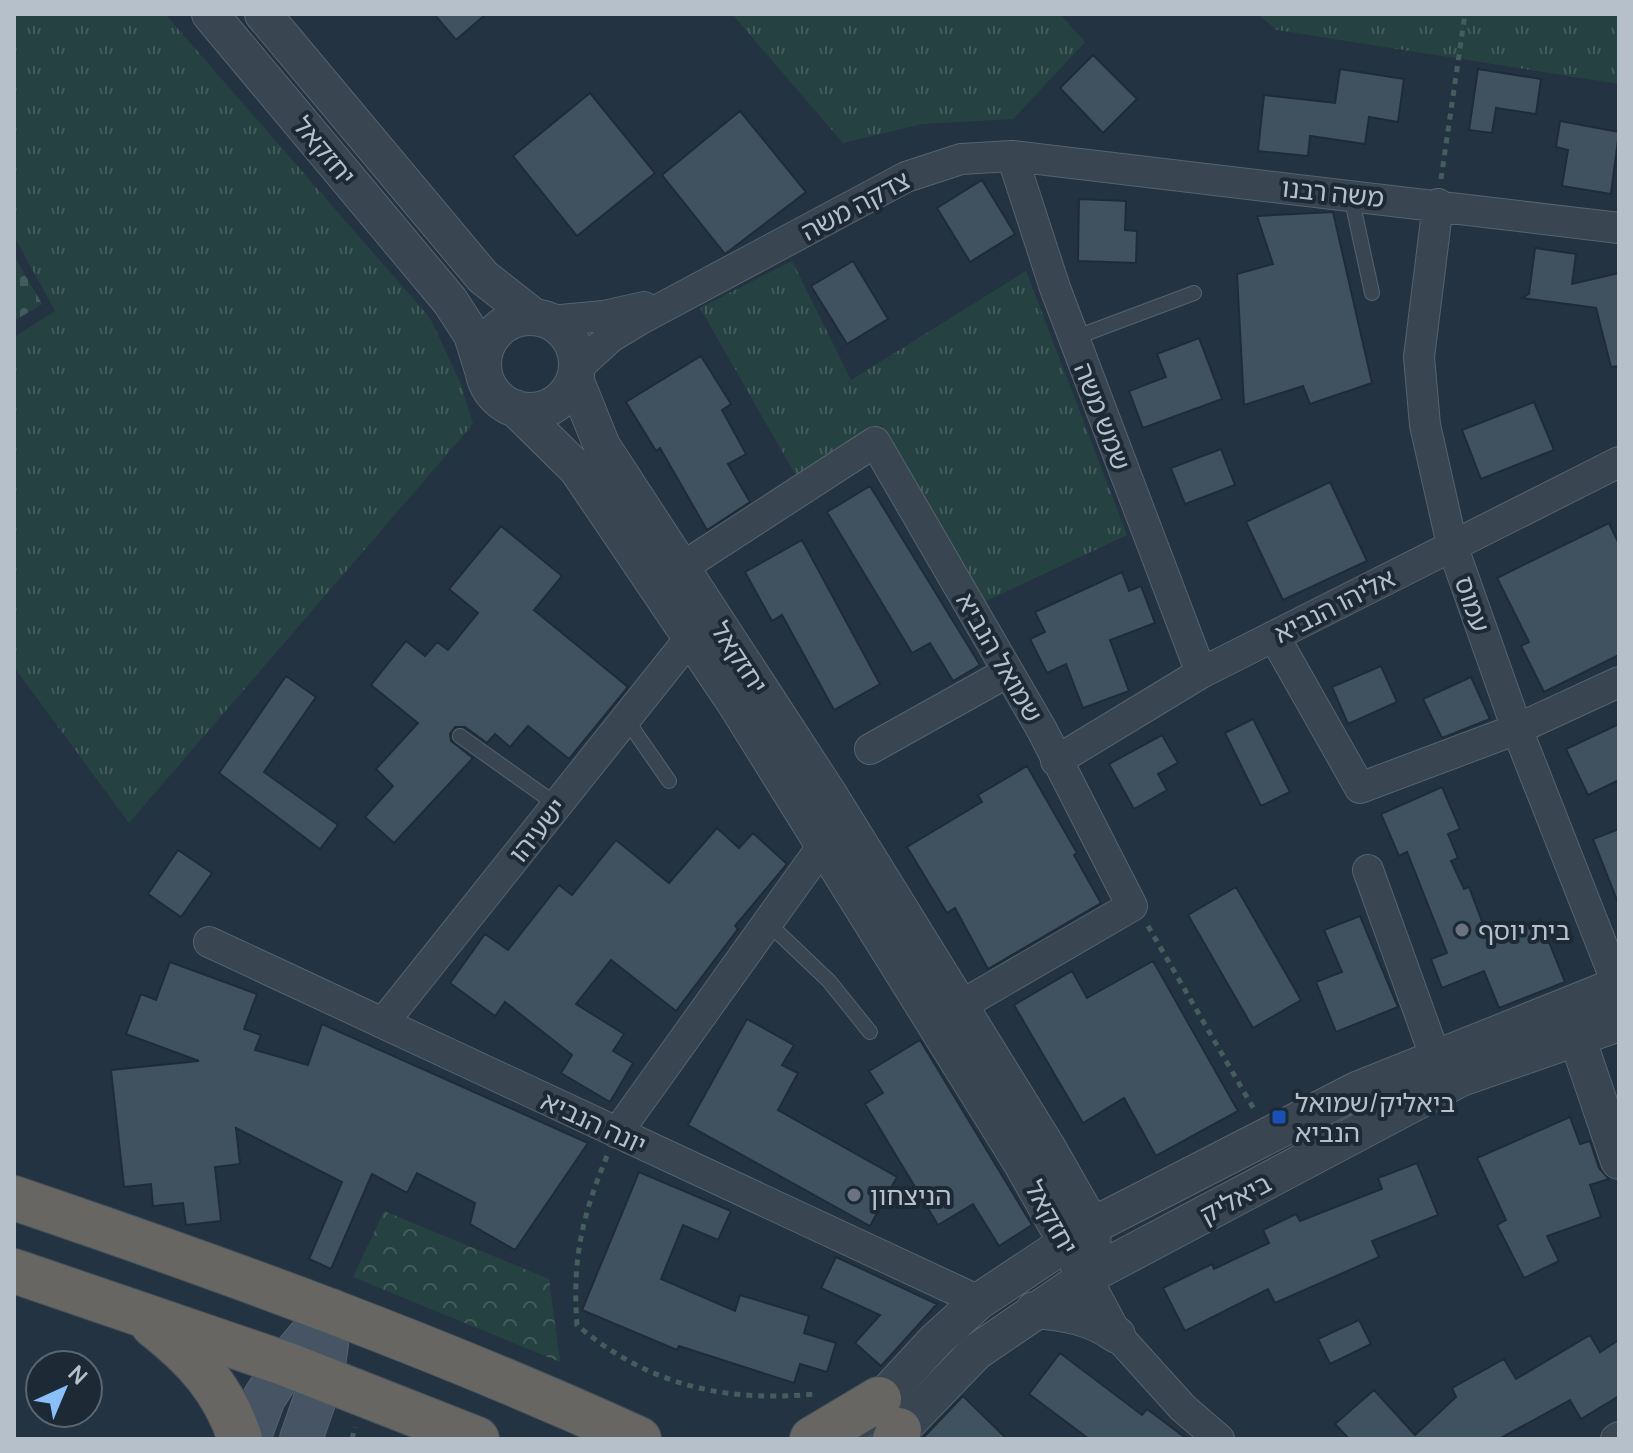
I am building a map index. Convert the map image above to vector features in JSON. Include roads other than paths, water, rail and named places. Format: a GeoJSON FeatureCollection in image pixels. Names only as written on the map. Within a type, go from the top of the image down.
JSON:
{"type":"FeatureCollection","features":[{"type":"Feature","properties":{"kind":"highway"},"geometry":{"type":"LineString","coordinates":[[14,1198],[232,1272],[331,1310],[500,1376],[639,1439]]}},
{"type":"Feature","properties":{"kind":"highway"},"geometry":{"type":"LineString","coordinates":[[14,1271],[129,1308],[304,1371],[477,1439]]}},
{"type":"Feature","properties":{"kind":"highway"},"geometry":{"type":"LineString","coordinates":[[129,1308],[201,1367],[216,1386],[240,1439]]}},
{"type":"Feature","properties":{"kind":"highway"},"geometry":{"type":"LineString","coordinates":[[812,1439],[891,1427]]}},
{"type":"Feature","properties":{"kind":"main road"},"geometry":{"type":"LineString","coordinates":[[301,1439],[304,1371],[331,1310]]}},
{"type":"Feature","properties":{"kind":"main road"},"geometry":{"type":"LineString","coordinates":[[249,1439],[264,1398],[304,1371]]}},
{"type":"Feature","properties":{"kind":"street","name":"יחזקאל"},"geometry":{"type":"LineString","coordinates":[[210,14],[450,301],[472,335],[483,370]]}},
{"type":"Feature","properties":{"kind":"street","name":"יחזקאל"},"geometry":{"type":"LineString","coordinates":[[263,14],[483,277],[542,319]]}},
{"type":"Feature","properties":{"kind":"street","name":"צדקה משה"},"geometry":{"type":"LineString","coordinates":[[576,374],[611,337],[906,177],[961,159],[1012,156],[1046,162]]}},
{"type":"Feature","properties":{"kind":"street","name":"שמש משה"},"geometry":{"type":"LineString","coordinates":[[1012,156],[1074,338],[1201,673]]}},
{"type":"Feature","properties":{"kind":"street","name":"משה רבנו"},"geometry":{"type":"LineString","coordinates":[[1046,162],[1351,193],[1619,228]]}},
{"type":"Feature","properties":{"kind":"street","name":"עמוס"},"geometry":{"type":"LineString","coordinates":[[1438,204],[1419,357],[1425,425],[1452,545],[1517,729],[1618,986]]}},
{"type":"Feature","properties":{"kind":"street","name":"צדקה משה"},"geometry":{"type":"LineString","coordinates":[[542,319],[604,316],[677,300]]}},
{"type":"Feature","properties":{"kind":"street"},"geometry":{"type":"LineString","coordinates":[[520,317],[542,319],[571,341],[576,374],[568,392],[544,409],[515,408],[494,394],[483,370],[483,357],[495,331],[520,317]]}},
{"type":"Feature","properties":{"kind":"street","name":"יחזקאל"},"geometry":{"type":"LineString","coordinates":[[576,374],[602,446],[828,793],[960,1006],[1079,1233],[1086,1277]]}},
{"type":"Feature","properties":{"kind":"street","name":"יחזקאל"},"geometry":{"type":"LineString","coordinates":[[515,408],[577,469],[691,637],[824,844],[1021,1162],[1079,1233]]}},
{"type":"Feature","properties":{"kind":"street","name":"שמואל הנביא"},"geometry":{"type":"LineString","coordinates":[[681,568],[875,442],[1008,672],[1132,906],[960,1006]]}},
{"type":"Feature","properties":{"kind":"street","name":"אליהו הנביא"},"geometry":{"type":"LineString","coordinates":[[1056,761],[1201,673],[1452,545],[1617,469]]}},
{"type":"Feature","properties":{"kind":"street"},"geometry":{"type":"LineString","coordinates":[[1274,636],[1360,788],[1517,729],[1619,682]]}},
{"type":"Feature","properties":{"kind":"street","name":"ישעיהו"},"geometry":{"type":"LineString","coordinates":[[383,1023],[691,637]]}},
{"type":"Feature","properties":{"kind":"street"},"geometry":{"type":"LineString","coordinates":[[870,749],[1008,672]]}},
{"type":"Feature","properties":{"kind":"street"},"geometry":{"type":"LineString","coordinates":[[617,1133],[824,844]]}},
{"type":"Feature","properties":{"kind":"street"},"geometry":{"type":"LineString","coordinates":[[1368,870],[1435,1056]]}},
{"type":"Feature","properties":{"kind":"street","name":"יונה הנביא"},"geometry":{"type":"LineString","coordinates":[[209,942],[979,1301]]}},
{"type":"Feature","properties":{"kind":"street","name":"ביאליק"},"geometry":{"type":"LineString","coordinates":[[846,1439],[891,1427],[976,1352],[1086,1277],[1571,1022],[1618,986]]}},
{"type":"Feature","properties":{"kind":"street"},"geometry":{"type":"LineString","coordinates":[[1571,1022],[1619,1161]]}},
{"type":"Feature","properties":{"kind":"street","name":"ביאליק"},"geometry":{"type":"LineString","coordinates":[[891,1427],[979,1301],[1079,1233],[1357,1090],[1435,1056],[1571,1022],[1619,1023]]}},
{"type":"Feature","properties":{"kind":"street"},"geometry":{"type":"LineString","coordinates":[[1086,1277],[1117,1335]]}},
{"type":"Feature","properties":{"kind":"street"},"geometry":{"type":"LineString","coordinates":[[1034,1310],[1071,1315],[1104,1326],[1117,1335],[1183,1408],[1219,1439]]}},
{"type":"Feature","properties":{"kind":"lane"},"geometry":{"type":"LineString","coordinates":[[1351,193],[1372,293]]}},
{"type":"Feature","properties":{"kind":"lane"},"geometry":{"type":"LineString","coordinates":[[1074,338],[1194,293]]}},
{"type":"Feature","properties":{"kind":"lane"},"geometry":{"type":"LineString","coordinates":[[626,719],[669,781]]}},
{"type":"Feature","properties":{"kind":"lane"},"geometry":{"type":"LineString","coordinates":[[460,736],[557,805]]}},
{"type":"Feature","properties":{"kind":"lane"},"geometry":{"type":"LineString","coordinates":[[768,923],[829,981],[870,1032]]}},
{"type":"Feature","properties":{"kind":"place","name":"בית יוסף"},"geometry":{"type":"Point","coordinates":[1462,930]}},
{"type":"Feature","properties":{"kind":"place","name":"ביאליק/שמואל הנביא"},"geometry":{"type":"Point","coordinates":[1279,1117]}},
{"type":"Feature","properties":{"kind":"place","name":"הניצחון"},"geometry":{"type":"Point","coordinates":[854,1195]}}]}
